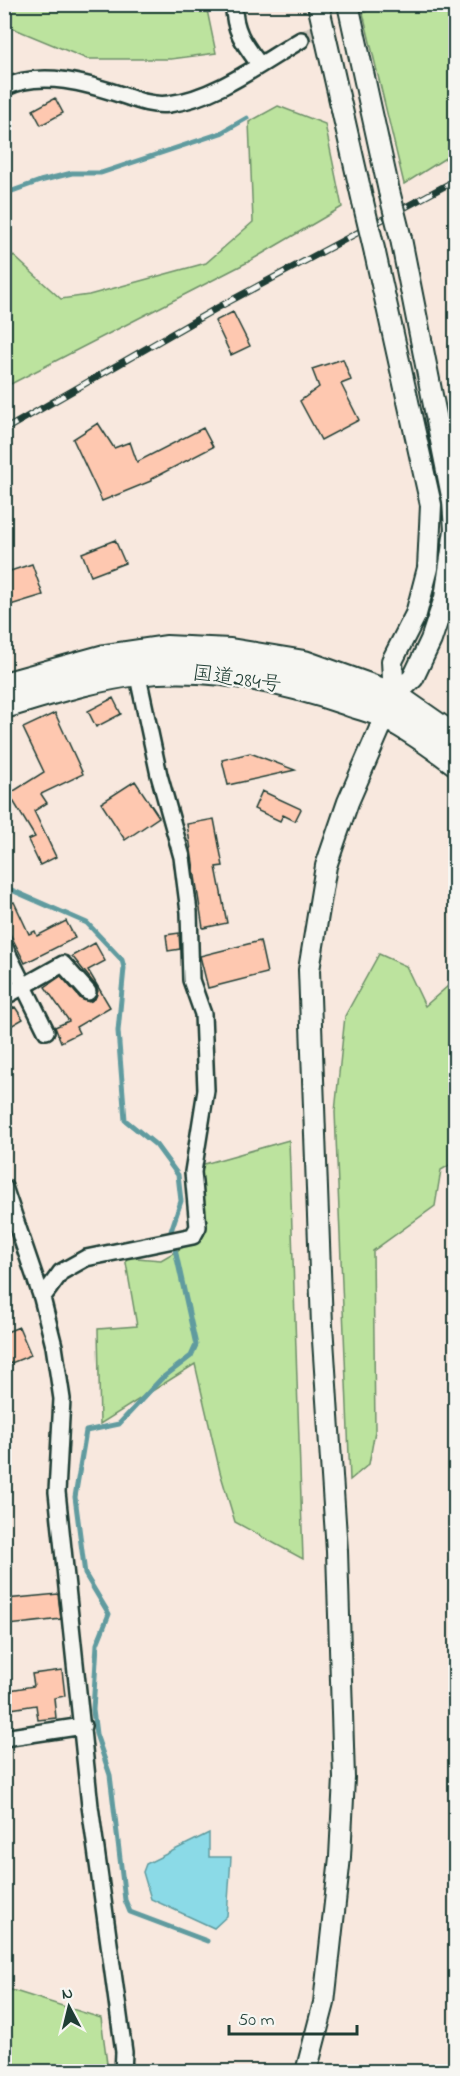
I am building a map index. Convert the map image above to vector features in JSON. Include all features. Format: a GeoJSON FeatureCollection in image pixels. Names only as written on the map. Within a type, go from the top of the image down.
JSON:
{"type":"FeatureCollection","features":[{"type":"Feature","properties":{"kind":"highway","name":"国道284号"},"geometry":{"type":"LineString","coordinates":[[4,686],[105,658],[166,650],[230,652],[304,664],[456,739]]}},
{"type":"Feature","properties":{"kind":"highway","name":"国道284号"},"geometry":{"type":"LineString","coordinates":[[4,705],[72,683],[137,672],[173,669],[245,674],[390,706],[456,762]]}},
{"type":"Feature","properties":{"kind":"street"},"geometry":{"type":"LineString","coordinates":[[234,4],[234,17],[239,37],[259,64]]}},
{"type":"Feature","properties":{"kind":"street"},"geometry":{"type":"LineString","coordinates":[[318,4],[431,505],[428,568],[416,614],[392,661],[390,706]]}},
{"type":"Feature","properties":{"kind":"street"},"geometry":{"type":"LineString","coordinates":[[306,2072],[324,2003],[340,1857],[344,1778],[337,1551],[322,1313],[309,970],[326,866],[348,802],[390,706],[413,678],[431,640],[452,570],[455,530],[453,501],[401,240],[348,4]]}},
{"type":"Feature","properties":{"kind":"street"},"geometry":{"type":"LineString","coordinates":[[4,88],[35,80],[70,81],[143,102],[167,105],[187,100],[226,83],[301,40]]}},
{"type":"Feature","properties":{"kind":"street"},"geometry":{"type":"LineString","coordinates":[[42,1298],[62,1272],[86,1258],[193,1236],[198,1227],[193,1172],[206,1090],[203,1014],[191,980],[189,912],[182,857],[159,775],[137,672]]}},
{"type":"Feature","properties":{"kind":"street"},"geometry":{"type":"LineString","coordinates":[[4,946],[46,1031]]}},
{"type":"Feature","properties":{"kind":"street"},"geometry":{"type":"LineString","coordinates":[[4,997],[63,964],[88,992]]}},
{"type":"Feature","properties":{"kind":"street"},"geometry":{"type":"LineString","coordinates":[[4,1187],[42,1298],[54,1346],[62,1399],[57,1492],[90,1806],[124,2052],[123,2072]]}},
{"type":"Feature","properties":{"kind":"street"},"geometry":{"type":"LineString","coordinates":[[4,1737],[83,1726]]}},
{"type":"Feature","properties":{"kind":"green space"},"geometry":{"type":"Polygon","coordinates":[[[383,4],[455,5],[455,152],[404,184],[363,13],[383,4]]]}},
{"type":"Feature","properties":{"kind":"green space"},"geometry":{"type":"Polygon","coordinates":[[[4,5],[206,5],[216,53],[171,59],[87,59],[5,25],[4,5]]]}},
{"type":"Feature","properties":{"kind":"green space"},"geometry":{"type":"Polygon","coordinates":[[[278,106],[325,124],[342,207],[248,262],[5,387],[5,248],[61,299],[89,295],[206,263],[253,222],[249,122],[278,106]]]}},
{"type":"Feature","properties":{"kind":"green space"},"geometry":{"type":"Polygon","coordinates":[[[379,954],[406,966],[425,1006],[455,980],[455,1162],[441,1170],[435,1206],[373,1251],[375,1431],[369,1464],[350,1480],[335,1112],[345,1016],[379,954]]]}},
{"type":"Feature","properties":{"kind":"green space"},"geometry":{"type":"Polygon","coordinates":[[[289,1140],[303,1559],[235,1522],[220,1472],[195,1364],[100,1424],[98,1329],[137,1326],[125,1257],[161,1260],[204,1235],[197,1166],[289,1140]]]}},
{"type":"Feature","properties":{"kind":"green space"},"geometry":{"type":"Polygon","coordinates":[[[5,1988],[101,2018],[108,2071],[5,2071],[5,1988]]]}},
{"type":"Feature","properties":{"kind":"water"},"geometry":{"type":"Polygon","coordinates":[[[209,1833],[209,1857],[231,1857],[227,1916],[214,1928],[151,1899],[143,1872],[146,1864],[209,1833]]]}},
{"type":"Feature","properties":{"kind":"building"},"geometry":{"type":"Polygon","coordinates":[[[55,98],[63,113],[41,125],[33,110],[55,98]]]}},
{"type":"Feature","properties":{"kind":"building"},"geometry":{"type":"Polygon","coordinates":[[[233,312],[250,346],[231,355],[215,321],[233,312]]]}},
{"type":"Feature","properties":{"kind":"building"},"geometry":{"type":"Polygon","coordinates":[[[343,359],[351,380],[341,384],[359,420],[321,440],[300,401],[319,387],[312,369],[343,359]]]}},
{"type":"Feature","properties":{"kind":"building"},"geometry":{"type":"Polygon","coordinates":[[[98,423],[114,448],[130,442],[137,462],[203,428],[213,447],[151,481],[102,501],[73,439],[98,423]]]}},
{"type":"Feature","properties":{"kind":"building"},"geometry":{"type":"Polygon","coordinates":[[[115,540],[125,563],[91,576],[82,553],[115,540]]]}},
{"type":"Feature","properties":{"kind":"building"},"geometry":{"type":"Polygon","coordinates":[[[32,564],[43,595],[4,607],[4,573],[32,564]]]}},
{"type":"Feature","properties":{"kind":"building"},"geometry":{"type":"Polygon","coordinates":[[[113,698],[121,714],[96,727],[88,711],[113,698]]]}},
{"type":"Feature","properties":{"kind":"building"},"geometry":{"type":"Polygon","coordinates":[[[55,713],[83,774],[41,794],[47,803],[34,811],[56,857],[40,865],[28,840],[35,837],[9,794],[44,772],[23,728],[55,713]]]}},
{"type":"Feature","properties":{"kind":"building"},"geometry":{"type":"Polygon","coordinates":[[[250,753],[295,770],[228,785],[222,760],[250,753]]]}},
{"type":"Feature","properties":{"kind":"building"},"geometry":{"type":"Polygon","coordinates":[[[135,781],[159,817],[125,840],[101,803],[135,781]]]}},
{"type":"Feature","properties":{"kind":"building"},"geometry":{"type":"Polygon","coordinates":[[[262,791],[301,809],[295,821],[283,815],[280,821],[254,809],[262,791]]]}},
{"type":"Feature","properties":{"kind":"building"},"geometry":{"type":"Polygon","coordinates":[[[214,819],[223,866],[216,867],[227,923],[203,928],[187,824],[214,819]]]}},
{"type":"Feature","properties":{"kind":"building"},"geometry":{"type":"Polygon","coordinates":[[[14,902],[29,934],[35,931],[37,936],[66,921],[75,938],[25,963],[4,922],[4,906],[14,902]]]}},
{"type":"Feature","properties":{"kind":"building"},"geometry":{"type":"Polygon","coordinates":[[[179,933],[180,949],[168,951],[166,935],[179,933]]]}},
{"type":"Feature","properties":{"kind":"building"},"geometry":{"type":"Polygon","coordinates":[[[260,941],[267,973],[208,988],[200,956],[260,941]]]}},
{"type":"Feature","properties":{"kind":"building"},"geometry":{"type":"Polygon","coordinates":[[[95,943],[105,961],[88,970],[110,1007],[76,1027],[79,1033],[61,1042],[55,1027],[69,1021],[45,987],[61,976],[81,999],[89,1002],[95,999],[98,991],[96,986],[72,956],[95,943]]]}},
{"type":"Feature","properties":{"kind":"building"},"geometry":{"type":"Polygon","coordinates":[[[15,1007],[23,1019],[4,1030],[4,1013],[15,1007]]]}},
{"type":"Feature","properties":{"kind":"building"},"geometry":{"type":"Polygon","coordinates":[[[19,1327],[31,1355],[4,1366],[4,1333],[19,1327]]]}},
{"type":"Feature","properties":{"kind":"building"},"geometry":{"type":"Polygon","coordinates":[[[58,1594],[61,1619],[9,1625],[6,1599],[58,1594]]]}},
{"type":"Feature","properties":{"kind":"building"},"geometry":{"type":"Polygon","coordinates":[[[62,1670],[65,1696],[54,1698],[56,1718],[38,1720],[36,1705],[4,1710],[4,1691],[34,1686],[32,1674],[62,1670]]]}},
{"type":"Feature","properties":{"kind":"waterway"},"geometry":{"type":"LineString","coordinates":[[4,194],[72,173],[101,173],[221,133],[247,118]]}},
{"type":"Feature","properties":{"kind":"waterway"},"geometry":{"type":"LineString","coordinates":[[4,882],[7,888],[87,923],[122,960],[124,968],[118,1031],[125,1120],[156,1145],[178,1175],[181,1201],[171,1231],[196,1345],[191,1356],[161,1379],[119,1424],[86,1431],[75,1497],[85,1574],[109,1614],[97,1644],[93,1710],[96,1734],[110,1775],[125,1900],[130,1912],[207,1941]]}},
{"type":"Feature","properties":{"kind":"tunnel"},"geometry":{"type":"LineString","coordinates":[[301,40],[360,4]]}},
{"type":"Feature","properties":{"kind":"railway"},"geometry":{"type":"LineString","coordinates":[[4,430],[217,308],[456,180]]}}]}
